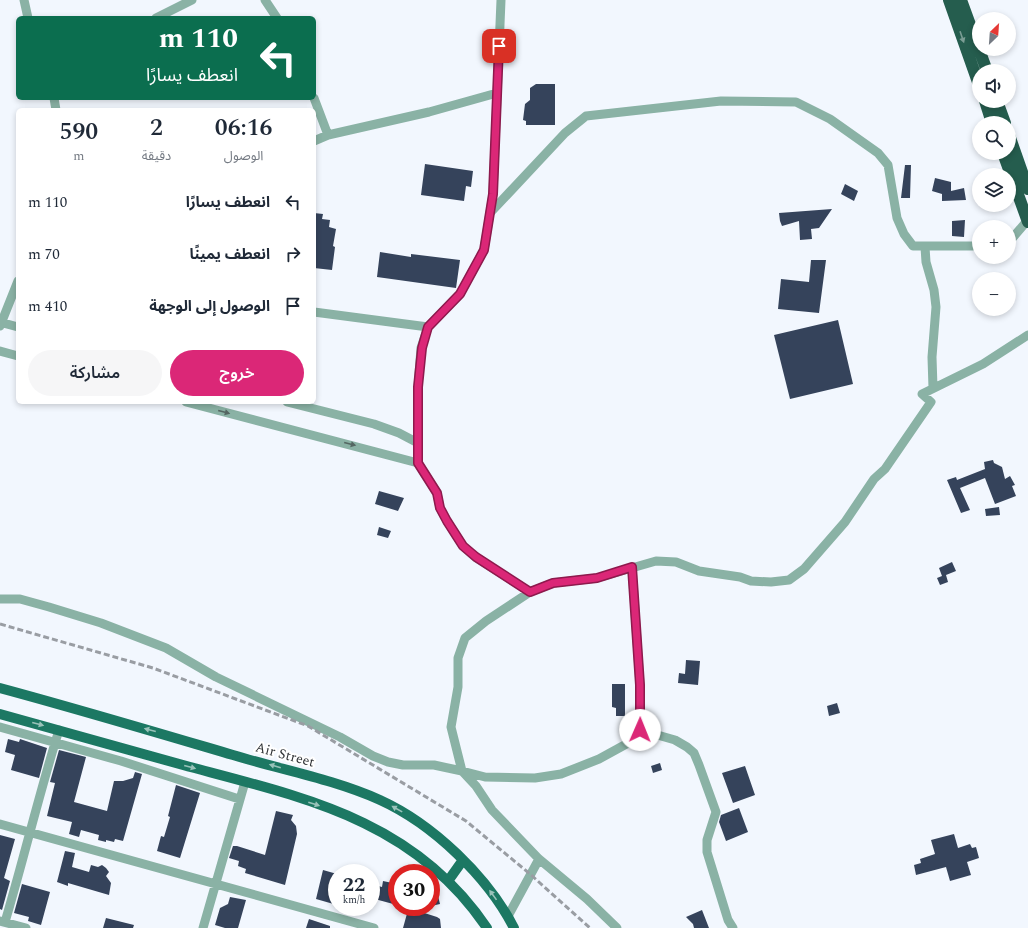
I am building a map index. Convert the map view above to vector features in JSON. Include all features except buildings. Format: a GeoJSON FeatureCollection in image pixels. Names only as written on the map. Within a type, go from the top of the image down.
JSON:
{"type":"FeatureCollection","features":[{"type":"Feature","properties":{"kind":"highway"},"geometry":{"type":"LineString","coordinates":[[949,0],[972,65]]}},
{"type":"Feature","properties":{"kind":"highway"},"geometry":{"type":"LineString","coordinates":[[961,0],[984,64]]}},
{"type":"Feature","properties":{"kind":"highway"},"geometry":{"type":"LineString","coordinates":[[1016,155],[1028,189]]}},
{"type":"Feature","properties":{"kind":"highway"},"geometry":{"type":"LineString","coordinates":[[1006,160],[1028,222]]}},
{"type":"Feature","properties":{"kind":"main road","name":"Air Street"},"geometry":{"type":"LineString","coordinates":[[0,688],[323,779],[381,801],[406,814],[424,826],[463,860],[492,892],[514,928]]}},
{"type":"Feature","properties":{"kind":"main road"},"geometry":{"type":"LineString","coordinates":[[0,714],[245,782],[344,813],[373,827],[402,844],[448,881],[468,901],[487,928]]}},
{"type":"Feature","properties":{"kind":"main road"},"geometry":{"type":"LineString","coordinates":[[448,881],[463,860]]}},
{"type":"Feature","properties":{"kind":"street"},"geometry":{"type":"LineString","coordinates":[[24,0],[28,16]]}},
{"type":"Feature","properties":{"kind":"street"},"geometry":{"type":"LineString","coordinates":[[160,16],[192,0]]}},
{"type":"Feature","properties":{"kind":"street"},"geometry":{"type":"LineString","coordinates":[[265,0],[276,16]]}},
{"type":"Feature","properties":{"kind":"street"},"geometry":{"type":"LineString","coordinates":[[501,0],[493,194],[484,250],[460,294],[428,327],[421,356],[418,387],[418,463],[437,493],[440,508],[463,546],[481,561],[530,592]]}},
{"type":"Feature","properties":{"kind":"street"},"geometry":{"type":"LineString","coordinates":[[316,140],[497,93]]}},
{"type":"Feature","properties":{"kind":"street"},"geometry":{"type":"LineString","coordinates":[[315,100],[328,136]]}},
{"type":"Feature","properties":{"kind":"street"},"geometry":{"type":"LineString","coordinates":[[490,213],[565,133],[586,116],[722,101],[796,102],[830,119],[878,153],[888,166],[897,218],[904,234],[913,246],[972,246]]}},
{"type":"Feature","properties":{"kind":"street"},"geometry":{"type":"LineString","coordinates":[[1016,235],[1028,222]]}},
{"type":"Feature","properties":{"kind":"street"},"geometry":{"type":"LineString","coordinates":[[925,246],[926,262],[934,290],[936,307],[932,357],[933,388]]}},
{"type":"Feature","properties":{"kind":"street"},"geometry":{"type":"LineString","coordinates":[[16,286],[1,323],[16,327]]}},
{"type":"Feature","properties":{"kind":"street"},"geometry":{"type":"LineString","coordinates":[[316,312],[428,327]]}},
{"type":"Feature","properties":{"kind":"street"},"geometry":{"type":"LineString","coordinates":[[616,928],[587,899],[538,859],[492,810],[476,786],[462,770],[451,727],[458,687],[458,658],[464,638],[474,629],[530,592],[553,583],[597,578],[656,561],[676,562],[699,571],[740,577],[751,581],[771,582],[789,580],[804,569],[845,522],[874,479],[885,469],[931,402],[922,394],[983,364],[1028,334]]}},
{"type":"Feature","properties":{"kind":"street"},"geometry":{"type":"LineString","coordinates":[[0,351],[16,355]]}},
{"type":"Feature","properties":{"kind":"street"},"geometry":{"type":"LineString","coordinates":[[195,404],[418,463]]}},
{"type":"Feature","properties":{"kind":"street"},"geometry":{"type":"LineString","coordinates":[[295,404],[374,424],[399,433],[418,443]]}},
{"type":"Feature","properties":{"kind":"street"},"geometry":{"type":"LineString","coordinates":[[0,599],[20,600],[49,607],[101,623],[166,648],[216,677],[340,737],[373,756],[388,762],[403,765],[434,765],[462,770],[485,777],[511,779],[535,778],[561,774],[614,752],[630,742],[640,730],[640,685],[632,567]]}},
{"type":"Feature","properties":{"kind":"street"},"geometry":{"type":"LineString","coordinates":[[0,727],[121,761],[239,799]]}},
{"type":"Feature","properties":{"kind":"street"},"geometry":{"type":"LineString","coordinates":[[26,928],[2,921],[31,832],[44,779],[59,730]]}},
{"type":"Feature","properties":{"kind":"street"},"geometry":{"type":"LineString","coordinates":[[640,730],[675,740],[694,753],[716,812],[709,828],[707,852],[728,920],[733,928]]}},
{"type":"Feature","properties":{"kind":"street"},"geometry":{"type":"LineString","coordinates":[[203,928],[245,782]]}},
{"type":"Feature","properties":{"kind":"street"},"geometry":{"type":"LineString","coordinates":[[0,824],[374,928]]}},
{"type":"Feature","properties":{"kind":"street"},"geometry":{"type":"LineString","coordinates":[[508,916],[538,859]]}},
{"type":"Feature","properties":{"kind":"railway"},"geometry":{"type":"LineString","coordinates":[[0,624],[153,668],[308,726],[466,821],[530,874],[590,928]]}},
{"type":"Feature","properties":{"kind":"route"},"geometry":{"type":"LineString","coordinates":[[499,46],[493,194],[484,250],[460,294],[428,327],[422,348],[418,387],[418,463],[437,493],[440,508],[463,546],[476,557],[530,592],[553,583],[597,578],[632,567],[638,640],[640,730]]}}]}
